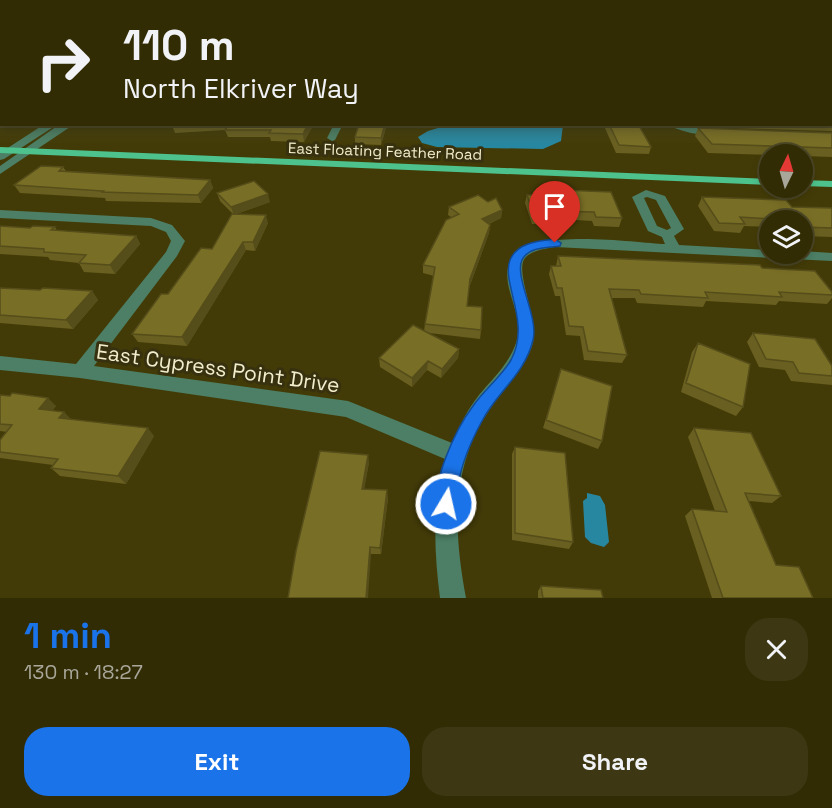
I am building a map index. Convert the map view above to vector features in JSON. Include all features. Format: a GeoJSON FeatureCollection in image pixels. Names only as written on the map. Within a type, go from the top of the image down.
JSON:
{"type":"FeatureCollection","features":[{"type":"Feature","properties":{"kind":"main road","name":"East Floating Feather Road"},"geometry":{"type":"LineString","coordinates":[[3,152],[30,151],[759,182]]}},
{"type":"Feature","properties":{"kind":"main road"},"geometry":{"type":"LineString","coordinates":[[813,183],[832,184]]}},
{"type":"Feature","properties":{"kind":"street"},"geometry":{"type":"LineString","coordinates":[[3,152],[49,126]]}},
{"type":"Feature","properties":{"kind":"street"},"geometry":{"type":"LineString","coordinates":[[0,171],[65,126]]}},
{"type":"Feature","properties":{"kind":"street"},"geometry":{"type":"LineString","coordinates":[[332,138],[338,126]]}},
{"type":"Feature","properties":{"kind":"street"},"geometry":{"type":"LineString","coordinates":[[676,126],[699,132],[721,132]]}},
{"type":"Feature","properties":{"kind":"street"},"geometry":{"type":"LineString","coordinates":[[637,176],[646,193],[661,198],[678,229],[667,235]]}},
{"type":"Feature","properties":{"kind":"street"},"geometry":{"type":"LineString","coordinates":[[646,193],[638,197],[652,228],[667,235],[675,250]]}},
{"type":"Feature","properties":{"kind":"street"},"geometry":{"type":"LineString","coordinates":[[0,214],[150,222],[165,225],[175,232],[178,241],[172,253],[80,371]]}},
{"type":"Feature","properties":{"kind":"street"},"geometry":{"type":"LineString","coordinates":[[453,598],[444,523],[447,486],[456,454],[477,413],[517,363],[526,338],[525,315],[514,271],[516,259],[524,250],[535,245],[555,243],[832,257]]}},
{"type":"Feature","properties":{"kind":"street","name":"East Cypress Point Drive"},"geometry":{"type":"LineString","coordinates":[[0,363],[80,371],[348,409],[456,454]]}},
{"type":"Feature","properties":{"kind":"water"},"geometry":{"type":"Polygon","coordinates":[[[445,126],[563,126],[561,141],[543,149],[437,147],[422,143],[418,137],[445,126]]]}},
{"type":"Feature","properties":{"kind":"water"},"geometry":{"type":"Polygon","coordinates":[[[587,493],[600,496],[605,505],[609,542],[604,547],[591,543],[585,537],[583,501],[587,498],[587,493]]]}},
{"type":"Feature","properties":{"kind":"building"},"geometry":{"type":"Polygon","coordinates":[[[228,126],[307,126],[303,134],[269,133],[271,130],[225,130],[228,126]]]}},
{"type":"Feature","properties":{"kind":"building"},"geometry":{"type":"Polygon","coordinates":[[[358,126],[384,126],[381,138],[355,137],[358,126]]]}},
{"type":"Feature","properties":{"kind":"building"},"geometry":{"type":"Polygon","coordinates":[[[610,126],[639,126],[651,147],[619,145],[610,126]]]}},
{"type":"Feature","properties":{"kind":"building"},"geometry":{"type":"Polygon","coordinates":[[[698,128],[832,133],[832,148],[813,147],[813,144],[712,144],[698,128]]]}},
{"type":"Feature","properties":{"kind":"building"},"geometry":{"type":"Polygon","coordinates":[[[41,166],[63,167],[59,171],[210,180],[198,195],[101,192],[103,191],[14,185],[41,166]]]}},
{"type":"Feature","properties":{"kind":"building"},"geometry":{"type":"Polygon","coordinates":[[[254,181],[268,194],[231,207],[217,193],[254,181]]]}},
{"type":"Feature","properties":{"kind":"building"},"geometry":{"type":"Polygon","coordinates":[[[562,190],[611,192],[622,218],[596,217],[594,212],[559,211],[561,216],[534,216],[527,195],[563,194],[562,190]]]}},
{"type":"Feature","properties":{"kind":"building"},"geometry":{"type":"Polygon","coordinates":[[[478,195],[488,202],[496,198],[502,210],[482,219],[490,225],[470,279],[467,306],[482,307],[481,330],[425,324],[435,267],[423,265],[446,220],[459,214],[449,207],[478,195]]]}},
{"type":"Feature","properties":{"kind":"building"},"geometry":{"type":"Polygon","coordinates":[[[702,197],[786,200],[792,207],[832,208],[832,228],[813,227],[813,210],[759,210],[759,218],[740,217],[745,224],[719,223],[702,197]]]}},
{"type":"Feature","properties":{"kind":"building"},"geometry":{"type":"Polygon","coordinates":[[[232,214],[266,215],[253,242],[243,242],[182,337],[132,334],[161,294],[168,294],[201,248],[212,249],[232,214]]]}},
{"type":"Feature","properties":{"kind":"building"},"geometry":{"type":"Polygon","coordinates":[[[0,226],[55,227],[51,230],[136,236],[110,265],[79,263],[86,255],[0,246],[0,226]]]}},
{"type":"Feature","properties":{"kind":"building"},"geometry":{"type":"Polygon","coordinates":[[[558,256],[760,265],[762,268],[815,271],[832,295],[779,292],[782,297],[705,292],[708,298],[641,294],[639,290],[609,289],[627,355],[588,351],[583,327],[569,326],[562,288],[557,288],[551,266],[561,266],[558,256]]]}},
{"type":"Feature","properties":{"kind":"building"},"geometry":{"type":"Polygon","coordinates":[[[0,288],[92,291],[66,320],[0,315],[0,288]]]}},
{"type":"Feature","properties":{"kind":"building"},"geometry":{"type":"Polygon","coordinates":[[[413,325],[459,349],[442,369],[428,361],[412,378],[379,358],[413,325]]]}},
{"type":"Feature","properties":{"kind":"building"},"geometry":{"type":"Polygon","coordinates":[[[753,333],[815,339],[832,366],[832,376],[799,373],[793,362],[766,359],[753,333]]]}},
{"type":"Feature","properties":{"kind":"building"},"geometry":{"type":"Polygon","coordinates":[[[698,343],[750,364],[743,407],[686,383],[698,343]]]}},
{"type":"Feature","properties":{"kind":"building"},"geometry":{"type":"Polygon","coordinates":[[[561,369],[612,386],[602,441],[546,420],[561,369]]]}},
{"type":"Feature","properties":{"kind":"building"},"geometry":{"type":"Polygon","coordinates":[[[12,393],[48,398],[39,409],[64,412],[59,418],[148,428],[118,476],[51,468],[58,459],[0,452],[0,440],[12,425],[0,424],[0,395],[10,396],[12,393]]]}},
{"type":"Feature","properties":{"kind":"building"},"geometry":{"type":"Polygon","coordinates":[[[694,428],[751,433],[781,496],[745,493],[776,565],[799,567],[813,598],[723,598],[692,509],[727,512],[694,428]]]}},
{"type":"Feature","properties":{"kind":"building"},"geometry":{"type":"Polygon","coordinates":[[[515,447],[565,453],[573,542],[515,533],[515,447]]]}},
{"type":"Feature","properties":{"kind":"building"},"geometry":{"type":"Polygon","coordinates":[[[320,451],[368,455],[362,489],[387,490],[380,548],[370,547],[366,598],[288,598],[296,551],[320,451]]]}},
{"type":"Feature","properties":{"kind":"building"},"geometry":{"type":"Polygon","coordinates":[[[541,586],[601,590],[603,598],[543,598],[541,586]]]}},
{"type":"Feature","properties":{"kind":"route"},"geometry":{"type":"LineString","coordinates":[[446,504],[447,486],[456,454],[477,413],[517,363],[526,338],[525,315],[514,271],[516,259],[524,250],[535,245],[555,243]]}}]}
